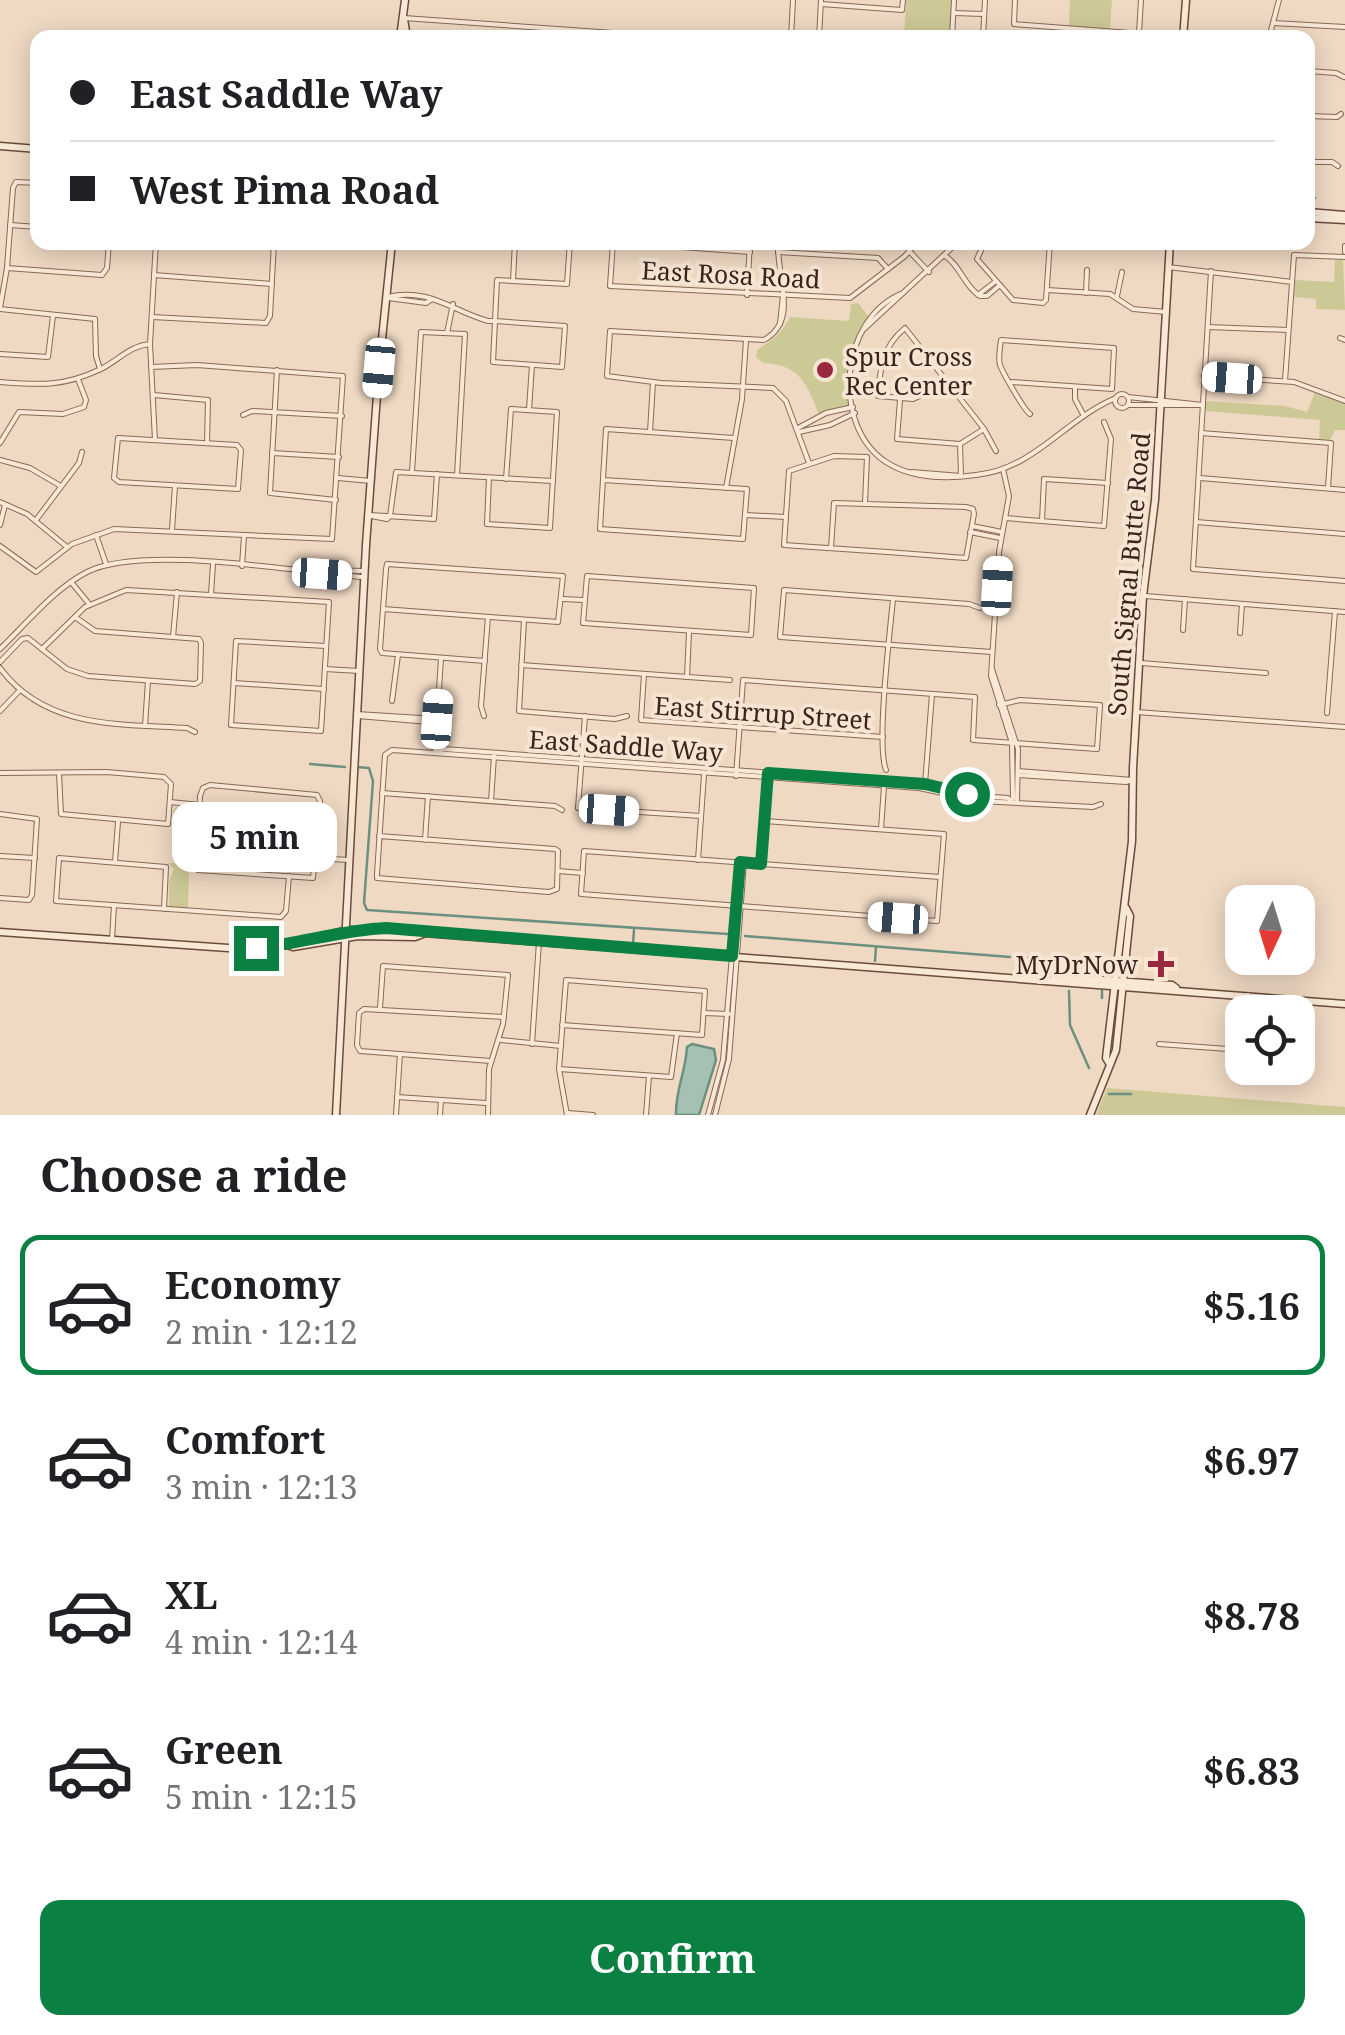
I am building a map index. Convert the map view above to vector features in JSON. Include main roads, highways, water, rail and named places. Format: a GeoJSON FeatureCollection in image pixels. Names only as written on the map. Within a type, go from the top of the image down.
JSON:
{"type":"FeatureCollection","features":[{"type":"Feature","properties":{"kind":"waterway"},"geometry":{"type":"LineString","coordinates":[[310,764],[345,767]]}},
{"type":"Feature","properties":{"kind":"waterway"},"geometry":{"type":"LineString","coordinates":[[357,767],[369,768],[373,781],[364,903],[367,910],[728,934]]}},
{"type":"Feature","properties":{"kind":"waterway"},"geometry":{"type":"LineString","coordinates":[[633,944],[634,930]]}},
{"type":"Feature","properties":{"kind":"waterway"},"geometry":{"type":"LineString","coordinates":[[745,936],[1010,957]]}},
{"type":"Feature","properties":{"kind":"waterway"},"geometry":{"type":"LineString","coordinates":[[875,961],[876,947]]}},
{"type":"Feature","properties":{"kind":"waterway"},"geometry":{"type":"LineString","coordinates":[[1014,957],[1063,961],[1070,964],[1071,972]]}},
{"type":"Feature","properties":{"kind":"waterway"},"geometry":{"type":"LineString","coordinates":[[1069,991],[1070,1025],[1089,1068]]}},
{"type":"Feature","properties":{"kind":"waterway"},"geometry":{"type":"LineString","coordinates":[[1102,991],[1102,998]]}},
{"type":"Feature","properties":{"kind":"waterway"},"geometry":{"type":"LineString","coordinates":[[1109,1094],[1131,1094]]}},
{"type":"Feature","properties":{"kind":"place","name":"Spur Cross Rec Center"},"geometry":{"type":"Point","coordinates":[825,370]}},
{"type":"Feature","properties":{"kind":"place","name":"MyDrNow"},"geometry":{"type":"Point","coordinates":[1161,964]}}]}
